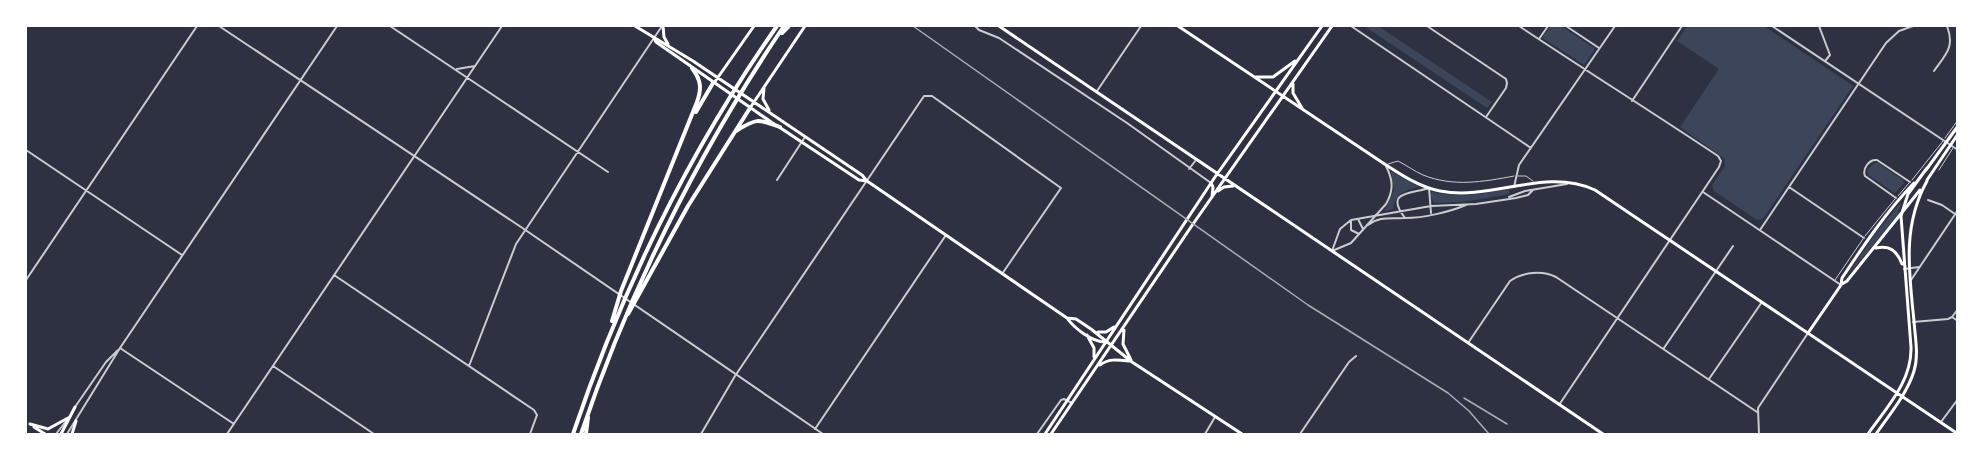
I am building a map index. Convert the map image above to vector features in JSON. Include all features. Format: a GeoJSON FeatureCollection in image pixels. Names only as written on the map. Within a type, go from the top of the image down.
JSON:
{"type":"FeatureCollection","features":[{"type":"Feature","properties":{"kind":"highway"},"geometry":{"type":"LineString","coordinates":[[573,435],[608,337],[635,275],[679,186],[728,100],[775,26]]}},
{"type":"Feature","properties":{"kind":"highway"},"geometry":{"type":"LineString","coordinates":[[580,435],[622,322],[690,179],[719,127],[786,26]]}},
{"type":"Feature","properties":{"kind":"highway"},"geometry":{"type":"LineString","coordinates":[[608,337],[618,300],[700,92],[699,79],[692,68]]}},
{"type":"Feature","properties":{"kind":"highway"},"geometry":{"type":"LineString","coordinates":[[685,134],[713,83]]}},
{"type":"Feature","properties":{"kind":"highway"},"geometry":{"type":"LineString","coordinates":[[622,322],[632,309],[688,206],[750,108]]}},
{"type":"Feature","properties":{"kind":"highway"},"geometry":{"type":"LineString","coordinates":[[733,134],[755,120],[780,127]]}},
{"type":"Feature","properties":{"kind":"highway"},"geometry":{"type":"LineString","coordinates":[[586,435],[589,410]]}},
{"type":"Feature","properties":{"kind":"main road"},"geometry":{"type":"LineString","coordinates":[[635,26],[669,45],[806,136],[862,175],[867,181],[1067,318],[1071,324],[1099,342],[1105,342]]}},
{"type":"Feature","properties":{"kind":"main road"},"geometry":{"type":"LineString","coordinates":[[662,26],[664,37],[669,45]]}},
{"type":"Feature","properties":{"kind":"main road"},"geometry":{"type":"LineString","coordinates":[[713,83],[754,26]]}},
{"type":"Feature","properties":{"kind":"main road"},"geometry":{"type":"LineString","coordinates":[[750,108],[805,26]]}},
{"type":"Feature","properties":{"kind":"main road"},"geometry":{"type":"LineString","coordinates":[[999,26],[1603,435]]}},
{"type":"Feature","properties":{"kind":"main road"},"geometry":{"type":"LineString","coordinates":[[1178,26],[1385,164],[1429,188],[1462,194],[1559,180],[1582,185],[1602,195],[1958,434]]}},
{"type":"Feature","properties":{"kind":"main road"},"geometry":{"type":"LineString","coordinates":[[1045,435],[1217,174],[1322,26]]}},
{"type":"Feature","properties":{"kind":"main road"},"geometry":{"type":"LineString","coordinates":[[1052,435],[1225,179],[1332,26]]}},
{"type":"Feature","properties":{"kind":"main road"},"geometry":{"type":"LineString","coordinates":[[654,38],[656,42],[750,108],[859,180],[867,181]]}},
{"type":"Feature","properties":{"kind":"main road"},"geometry":{"type":"LineString","coordinates":[[1254,77],[1273,77],[1298,58]]}},
{"type":"Feature","properties":{"kind":"main road"},"geometry":{"type":"LineString","coordinates":[[1296,77],[1292,91],[1303,109]]}},
{"type":"Feature","properties":{"kind":"main road"},"geometry":{"type":"LineString","coordinates":[[766,84],[763,99],[771,114]]}},
{"type":"Feature","properties":{"kind":"main road"},"geometry":{"type":"LineString","coordinates":[[1808,333],[1841,285],[1847,281],[1901,216],[1950,144],[1958,126]]}},
{"type":"Feature","properties":{"kind":"main road"},"geometry":{"type":"LineString","coordinates":[[1841,285],[1842,278],[1867,240],[1898,200],[1958,134]]}},
{"type":"Feature","properties":{"kind":"main road"},"geometry":{"type":"LineString","coordinates":[[1876,435],[1902,396],[1916,363],[1901,216],[1908,194],[1927,168]]}},
{"type":"Feature","properties":{"kind":"main road"},"geometry":{"type":"LineString","coordinates":[[1906,269],[1911,222],[1917,201],[1927,180]]}},
{"type":"Feature","properties":{"kind":"main road"},"geometry":{"type":"LineString","coordinates":[[1211,183],[1214,189],[1212,199]]}},
{"type":"Feature","properties":{"kind":"main road"},"geometry":{"type":"LineString","coordinates":[[1212,199],[1224,187],[1238,188]]}},
{"type":"Feature","properties":{"kind":"main road"},"geometry":{"type":"LineString","coordinates":[[1868,435],[1906,378],[1910,364],[1912,323],[1910,281],[1906,269],[1894,250],[1885,247],[1874,249]]}},
{"type":"Feature","properties":{"kind":"main road"},"geometry":{"type":"LineString","coordinates":[[1067,318],[1076,319],[1091,329],[1132,362],[1242,435]]}},
{"type":"Feature","properties":{"kind":"main road"},"geometry":{"type":"LineString","coordinates":[[1091,329],[1103,332],[1117,325]]}},
{"type":"Feature","properties":{"kind":"main road"},"geometry":{"type":"LineString","coordinates":[[1125,326],[1123,344],[1132,362]]}},
{"type":"Feature","properties":{"kind":"main road"},"geometry":{"type":"LineString","coordinates":[[1086,334],[1094,348],[1092,362]]}},
{"type":"Feature","properties":{"kind":"main road"},"geometry":{"type":"LineString","coordinates":[[1095,369],[1107,361],[1132,362]]}},
{"type":"Feature","properties":{"kind":"main road"},"geometry":{"type":"LineString","coordinates":[[61,435],[75,407]]}},
{"type":"Feature","properties":{"kind":"main road"},"geometry":{"type":"LineString","coordinates":[[30,424],[48,429],[68,418]]}},
{"type":"Feature","properties":{"kind":"main road"},"geometry":{"type":"LineString","coordinates":[[26,421],[45,435]]}},
{"type":"Feature","properties":{"kind":"main road"},"geometry":{"type":"LineString","coordinates":[[72,435],[76,421]]}},
{"type":"Feature","properties":{"kind":"street"},"geometry":{"type":"LineString","coordinates":[[26,280],[197,26]]}},
{"type":"Feature","properties":{"kind":"street"},"geometry":{"type":"LineString","coordinates":[[219,26],[525,230],[823,435]]}},
{"type":"Feature","properties":{"kind":"street"},"geometry":{"type":"LineString","coordinates":[[67,435],[120,348],[337,26]]}},
{"type":"Feature","properties":{"kind":"street"},"geometry":{"type":"LineString","coordinates":[[390,26],[608,172]]}},
{"type":"Feature","properties":{"kind":"street"},"geometry":{"type":"LineString","coordinates":[[227,435],[502,26]]}},
{"type":"Feature","properties":{"kind":"street"},"geometry":{"type":"LineString","coordinates":[[469,366],[510,258],[525,230],[662,26]]}},
{"type":"Feature","properties":{"kind":"street"},"geometry":{"type":"LineString","coordinates":[[975,26],[999,38],[1127,123],[1211,183]]}},
{"type":"Feature","properties":{"kind":"street"},"geometry":{"type":"LineString","coordinates":[[1097,91],[1141,26]]}},
{"type":"Feature","properties":{"kind":"street"},"geometry":{"type":"LineString","coordinates":[[1351,26],[1531,147]]}},
{"type":"Feature","properties":{"kind":"street"},"geometry":{"type":"LineString","coordinates":[[1427,26],[1508,83],[1486,117]]}},
{"type":"Feature","properties":{"kind":"street"},"geometry":{"type":"LineString","coordinates":[[1520,26],[1720,159],[1719,167],[1703,192],[1559,405]]}},
{"type":"Feature","properties":{"kind":"street"},"geometry":{"type":"LineString","coordinates":[[1539,39],[1548,26]]}},
{"type":"Feature","properties":{"kind":"street"},"geometry":{"type":"LineString","coordinates":[[1566,26],[1599,48]]}},
{"type":"Feature","properties":{"kind":"street"},"geometry":{"type":"LineString","coordinates":[[1514,187],[1518,167],[1615,26]]}},
{"type":"Feature","properties":{"kind":"street"},"geometry":{"type":"LineString","coordinates":[[1632,101],[1682,26]]}},
{"type":"Feature","properties":{"kind":"street"},"geometry":{"type":"LineString","coordinates":[[1772,26],[1958,150]]}},
{"type":"Feature","properties":{"kind":"street"},"geometry":{"type":"LineString","coordinates":[[1819,26],[1830,55],[1825,61]]}},
{"type":"Feature","properties":{"kind":"street"},"geometry":{"type":"LineString","coordinates":[[1760,230],[1889,39],[1899,31],[1913,26]]}},
{"type":"Feature","properties":{"kind":"street"},"geometry":{"type":"LineString","coordinates":[[1934,71],[1950,46],[1951,36],[1947,26]]}},
{"type":"Feature","properties":{"kind":"street"},"geometry":{"type":"LineString","coordinates":[[1039,65],[1045,56]]}},
{"type":"Feature","properties":{"kind":"street"},"geometry":{"type":"LineString","coordinates":[[455,69],[475,66]]}},
{"type":"Feature","properties":{"kind":"street"},"geometry":{"type":"LineString","coordinates":[[701,435],[735,376],[926,95],[932,96],[1060,188],[1002,274]]}},
{"type":"Feature","properties":{"kind":"street"},"geometry":{"type":"LineString","coordinates":[[1127,123],[1132,116]]}},
{"type":"Feature","properties":{"kind":"street"},"geometry":{"type":"LineString","coordinates":[[777,180],[806,136]]}},
{"type":"Feature","properties":{"kind":"street"},"geometry":{"type":"LineString","coordinates":[[26,150],[182,255]]}},
{"type":"Feature","properties":{"kind":"street"},"geometry":{"type":"LineString","coordinates":[[1896,198],[1864,176],[1864,170],[1869,162],[1877,159],[1910,182]]}},
{"type":"Feature","properties":{"kind":"street"},"geometry":{"type":"LineString","coordinates":[[1189,168],[1196,160]]}},
{"type":"Feature","properties":{"kind":"street"},"geometry":{"type":"LineString","coordinates":[[1332,251],[1349,245],[1388,201],[1392,189],[1391,177],[1385,164]]}},
{"type":"Feature","properties":{"kind":"street"},"geometry":{"type":"LineString","coordinates":[[1332,251],[1340,230],[1351,220],[1431,206],[1469,204],[1528,195],[1533,190],[1561,184],[1582,185]]}},
{"type":"Feature","properties":{"kind":"street"},"geometry":{"type":"LineString","coordinates":[[1789,187],[1864,238]]}},
{"type":"Feature","properties":{"kind":"street"},"geometry":{"type":"LineString","coordinates":[[1405,218],[1399,211],[1397,203],[1401,196],[1429,188],[1431,214]]}},
{"type":"Feature","properties":{"kind":"street"},"geometry":{"type":"LineString","coordinates":[[1703,192],[1841,285]]}},
{"type":"Feature","properties":{"kind":"street"},"geometry":{"type":"LineString","coordinates":[[1928,200],[1942,205],[1955,214]]}},
{"type":"Feature","properties":{"kind":"street"},"geometry":{"type":"LineString","coordinates":[[1364,228],[1381,218],[1405,218],[1431,214],[1469,204]]}},
{"type":"Feature","properties":{"kind":"street"},"geometry":{"type":"LineString","coordinates":[[1910,281],[1958,210]]}},
{"type":"Feature","properties":{"kind":"street"},"geometry":{"type":"LineString","coordinates":[[1358,219],[1364,228]]}},
{"type":"Feature","properties":{"kind":"street"},"geometry":{"type":"LineString","coordinates":[[1351,220],[1351,230],[1359,234]]}},
{"type":"Feature","properties":{"kind":"street"},"geometry":{"type":"LineString","coordinates":[[815,429],[946,235]]}},
{"type":"Feature","properties":{"kind":"street"},"geometry":{"type":"LineString","coordinates":[[1664,349],[1733,246]]}},
{"type":"Feature","properties":{"kind":"street"},"geometry":{"type":"LineString","coordinates":[[1906,269],[1919,267]]}},
{"type":"Feature","properties":{"kind":"street"},"geometry":{"type":"LineString","coordinates":[[1468,343],[1510,281],[1518,276],[1535,273],[1550,274],[1757,412]]}},
{"type":"Feature","properties":{"kind":"street"},"geometry":{"type":"LineString","coordinates":[[334,275],[534,410],[537,415],[530,435]]}},
{"type":"Feature","properties":{"kind":"street"},"geometry":{"type":"LineString","coordinates":[[1709,379],[1762,302]]}},
{"type":"Feature","properties":{"kind":"street"},"geometry":{"type":"LineString","coordinates":[[1912,323],[1948,319],[1958,309]]}},
{"type":"Feature","properties":{"kind":"street"},"geometry":{"type":"LineString","coordinates":[[1952,317],[1958,321]]}},
{"type":"Feature","properties":{"kind":"street"},"geometry":{"type":"LineString","coordinates":[[1759,435],[1757,412],[1760,404],[1808,333]]}},
{"type":"Feature","properties":{"kind":"street"},"geometry":{"type":"LineString","coordinates":[[56,435],[106,362],[120,348]]}},
{"type":"Feature","properties":{"kind":"street"},"geometry":{"type":"LineString","coordinates":[[120,348],[234,424]]}},
{"type":"Feature","properties":{"kind":"street"},"geometry":{"type":"LineString","coordinates":[[1300,435],[1349,362],[1356,356]]}},
{"type":"Feature","properties":{"kind":"street"},"geometry":{"type":"LineString","coordinates":[[273,366],[374,435]]}},
{"type":"Feature","properties":{"kind":"street"},"geometry":{"type":"LineString","coordinates":[[1941,422],[1958,399]]}},
{"type":"Feature","properties":{"kind":"street"},"geometry":{"type":"LineString","coordinates":[[1037,435],[1061,400],[1067,400],[1072,404]]}},
{"type":"Feature","properties":{"kind":"street"},"geometry":{"type":"LineString","coordinates":[[1204,435],[1215,417]]}},
{"type":"Feature","properties":{"kind":"lane"},"geometry":{"type":"LineString","coordinates":[[1939,170],[1958,120]]}},
{"type":"Feature","properties":{"kind":"lane"},"geometry":{"type":"LineString","coordinates":[[1835,281],[1864,238],[1896,198],[1925,166],[1950,144]]}},
{"type":"Feature","properties":{"kind":"lane"},"geometry":{"type":"LineString","coordinates":[[1385,164],[1398,161],[1425,175],[1449,182],[1477,182],[1526,176],[1537,183]]}},
{"type":"Feature","properties":{"kind":"shaded area"},"geometry":{"type":"Polygon","coordinates":[[[1364,26],[1378,26],[1492,102],[1487,108],[1364,26]]]}},
{"type":"Feature","properties":{"kind":"shaded area"},"geometry":{"type":"Polygon","coordinates":[[[1551,26],[1561,26],[1594,48],[1584,65],[1544,39],[1543,36],[1551,26]]]}},
{"type":"Feature","properties":{"kind":"shaded area"},"geometry":{"type":"Polygon","coordinates":[[[1687,26],[1764,26],[1853,86],[1763,219],[1757,220],[1714,191],[1712,185],[1725,166],[1725,159],[1680,127],[1719,69],[1677,41],[1687,26]]]}},
{"type":"Feature","properties":{"kind":"shaded area"},"geometry":{"type":"Polygon","coordinates":[[[1874,163],[1878,163],[1903,180],[1904,183],[1895,193],[1868,175],[1867,170],[1874,163]]]}},
{"type":"Feature","properties":{"kind":"shaded area"},"geometry":{"type":"Polygon","coordinates":[[[1391,171],[1419,187],[1402,193],[1396,199],[1393,209],[1384,211],[1394,190],[1391,171]]]}},
{"type":"Feature","properties":{"kind":"shaded area"},"geometry":{"type":"Polygon","coordinates":[[[1509,189],[1509,194],[1463,202],[1435,203],[1430,194],[1432,192],[1470,195],[1509,189]]]}},
{"type":"Feature","properties":{"kind":"shaded area"},"geometry":{"type":"Polygon","coordinates":[[[1902,201],[1897,217],[1846,277],[1877,231],[1902,201]]]}},
{"type":"Feature","properties":{"kind":"railway"},"geometry":{"type":"LineString","coordinates":[[913,26],[1308,305],[1448,393],[1469,411],[1489,434]]}},
{"type":"Feature","properties":{"kind":"railway"},"geometry":{"type":"LineString","coordinates":[[1464,398],[1507,424]]}}]}
